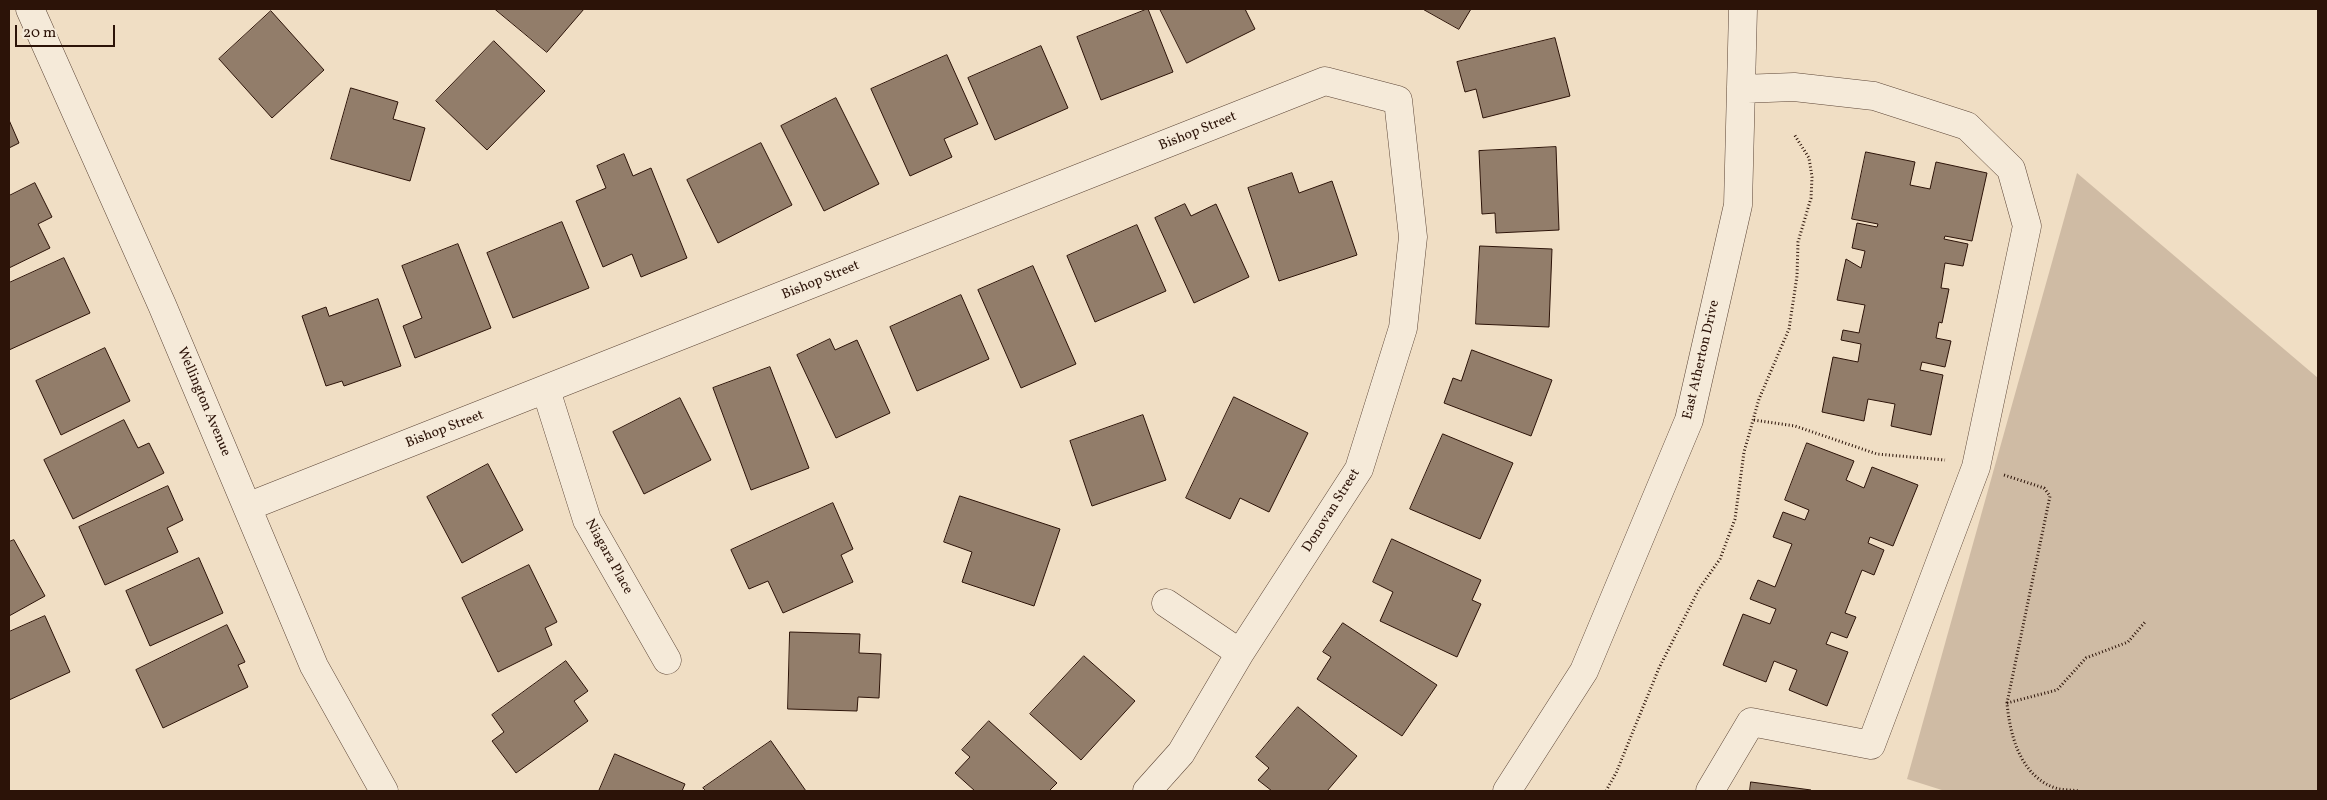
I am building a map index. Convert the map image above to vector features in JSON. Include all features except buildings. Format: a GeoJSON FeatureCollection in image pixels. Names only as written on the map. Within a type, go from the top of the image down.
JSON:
{"type":"FeatureCollection","features":[{"type":"Feature","properties":{"kind":"street","name":"Wellington Avenue"},"geometry":{"type":"LineString","coordinates":[[30,9],[162,306],[314,666],[384,791]]}},
{"type":"Feature","properties":{"kind":"street","name":"East Atherton Drive"},"geometry":{"type":"LineString","coordinates":[[1507,791],[1584,671],[1689,420],[1738,205],[1743,9]]}},
{"type":"Feature","properties":{"kind":"street","name":"Bishop Street"},"geometry":{"type":"LineString","coordinates":[[247,507],[1325,81],[1398,100]]}},
{"type":"Feature","properties":{"kind":"street"},"geometry":{"type":"LineString","coordinates":[[1710,791],[1752,722],[1872,745],[1976,467],[2027,226],[2011,169],[1967,126],[1874,96],[1794,87],[1741,88]]}},
{"type":"Feature","properties":{"kind":"street","name":"Donovan Street"},"geometry":{"type":"LineString","coordinates":[[1147,791],[1181,753],[1240,653],[1359,469],[1403,328],[1413,237],[1398,100]]}},
{"type":"Feature","properties":{"kind":"street","name":"Niagara Place"},"geometry":{"type":"LineString","coordinates":[[546,390],[587,520],[667,660]]}},
{"type":"Feature","properties":{"kind":"street"},"geometry":{"type":"LineString","coordinates":[[1166,603],[1240,653]]}},
{"type":"Feature","properties":{"kind":"path"},"geometry":{"type":"LineString","coordinates":[[1606,791],[1616,773],[1659,668],[1699,588],[1720,559],[1735,519],[1744,452],[1759,399],[1789,329],[1797,276],[1798,242],[1811,198],[1812,177],[1808,158],[1794,134]]}},
{"type":"Feature","properties":{"kind":"path"},"geometry":{"type":"LineString","coordinates":[[2007,703],[2057,690],[2086,658],[2128,642],[2145,622]]}},
{"type":"Feature","properties":{"kind":"shaded area"},"geometry":{"type":"Polygon","coordinates":[[[2077,173],[2318,378],[2318,791],[1945,791],[1907,779],[2077,173]]]}}]}
